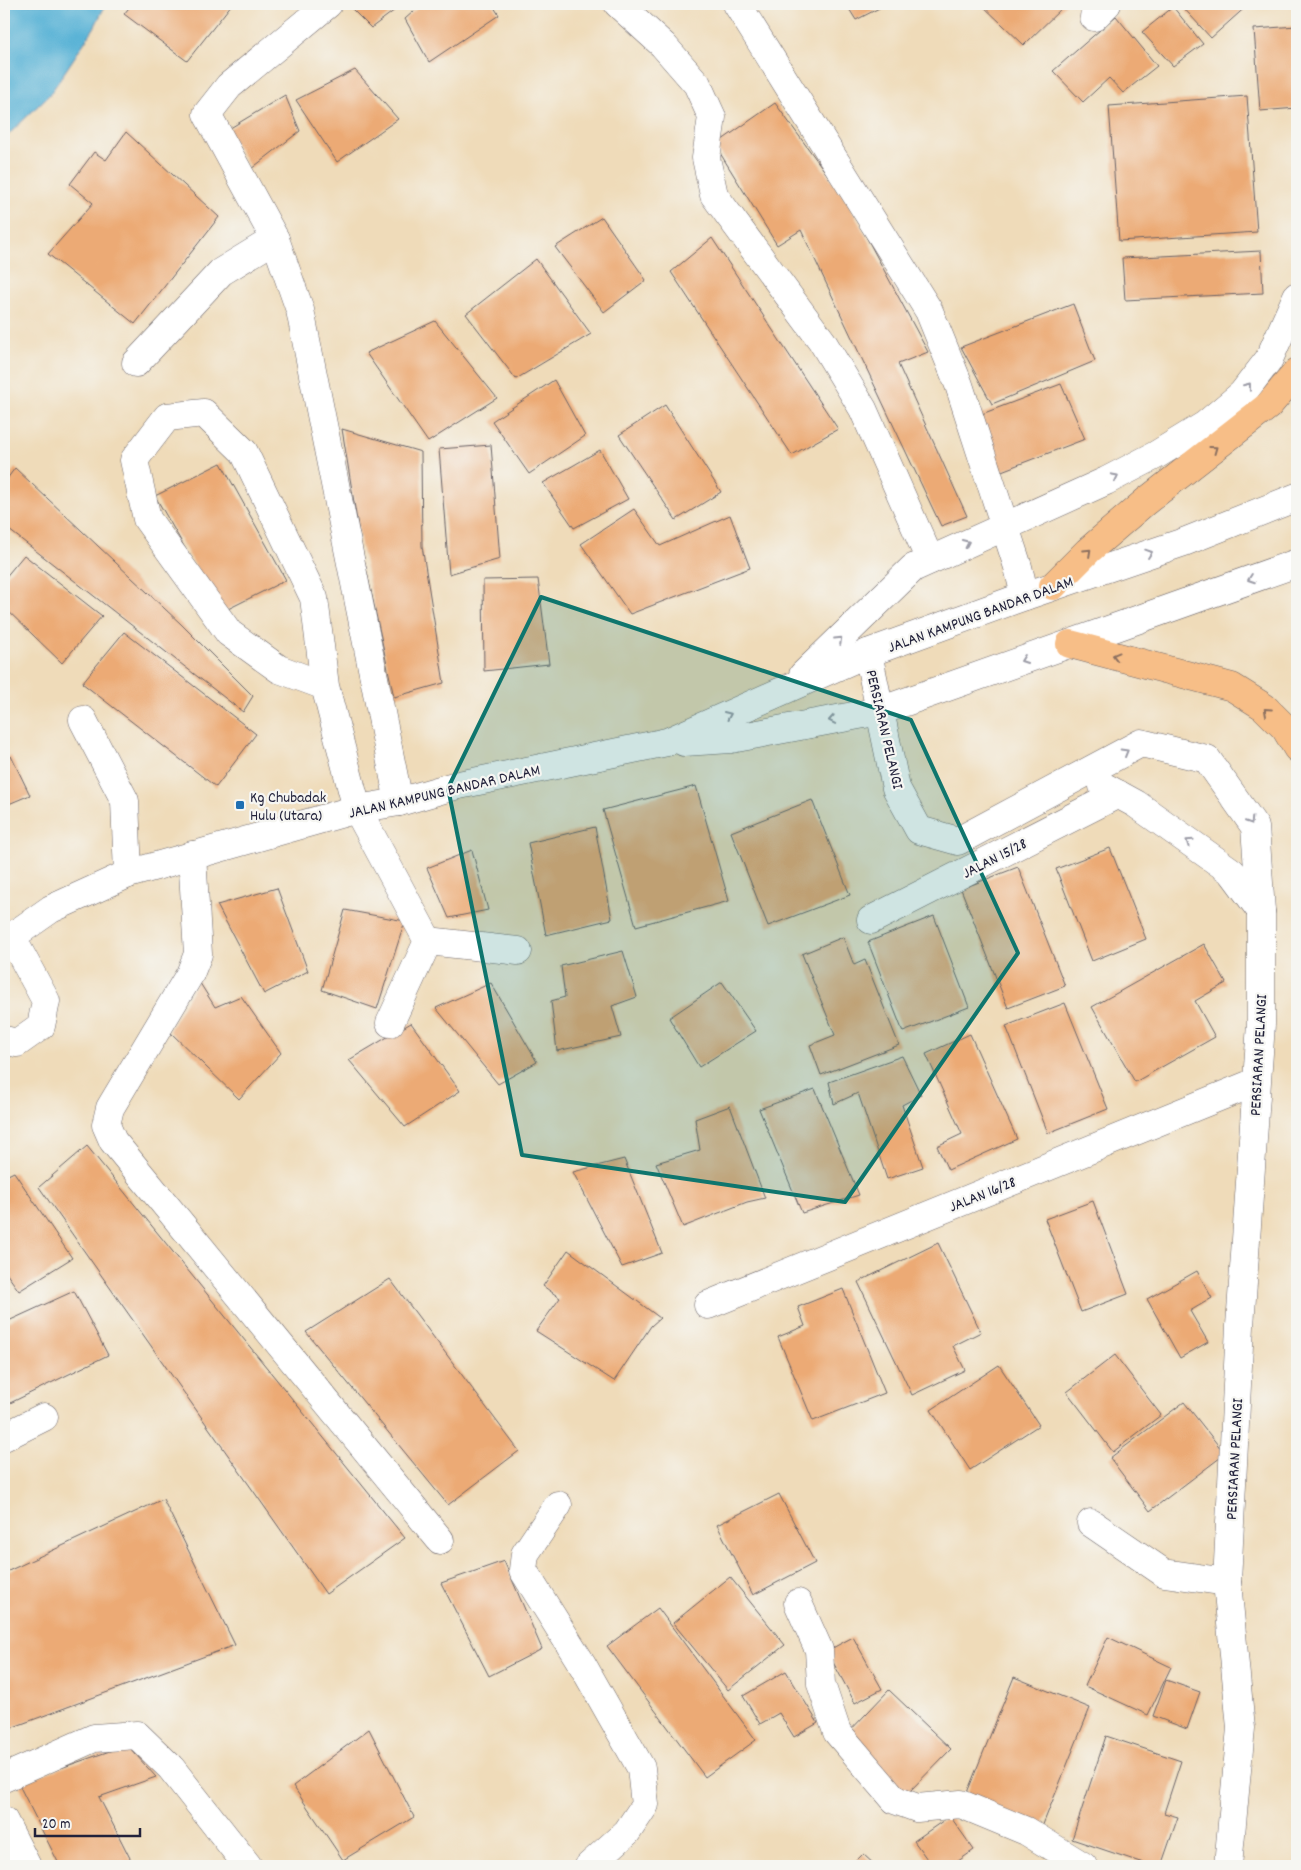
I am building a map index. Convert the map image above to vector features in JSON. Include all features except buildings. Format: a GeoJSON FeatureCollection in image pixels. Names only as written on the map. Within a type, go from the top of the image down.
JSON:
{"type":"FeatureCollection","features":[{"type":"Feature","properties":{"kind":"highway"},"geometry":{"type":"LineString","coordinates":[[1053,586],[1088,551],[1145,502],[1268,406],[1297,372]]}},
{"type":"Feature","properties":{"kind":"highway"},"geometry":{"type":"LineString","coordinates":[[1070,644],[1232,687],[1264,707],[1285,728],[1297,748]]}},
{"type":"Feature","properties":{"kind":"street"},"geometry":{"type":"LineString","coordinates":[[328,4],[229,86],[207,114],[276,239],[300,310],[399,802]]}},
{"type":"Feature","properties":{"kind":"street"},"geometry":{"type":"LineString","coordinates":[[618,4],[663,45],[696,84],[712,117],[706,158],[714,195],[822,341],[864,409],[930,560]]}},
{"type":"Feature","properties":{"kind":"street"},"geometry":{"type":"LineString","coordinates":[[737,4],[929,311],[959,385],[1025,596]]}},
{"type":"Feature","properties":{"kind":"street"},"geometry":{"type":"LineString","coordinates":[[136,363],[221,272],[276,239]]}},
{"type":"Feature","properties":{"kind":"street"},"geometry":{"type":"LineString","coordinates":[[791,686],[913,568],[1106,481],[1156,455],[1205,425],[1242,394],[1270,359],[1297,296]]}},
{"type":"Feature","properties":{"kind":"street"},"geometry":{"type":"LineString","coordinates":[[325,686],[280,669],[229,633],[147,519],[134,460],[167,417],[204,414],[244,452],[314,598],[325,686],[357,809],[428,941]]}},
{"type":"Feature","properties":{"kind":"street","name":"JALAN KAMPUNG BANDAR DALAM"},"geometry":{"type":"LineString","coordinates":[[667,742],[868,653],[1053,586],[1184,542],[1297,497]]}},
{"type":"Feature","properties":{"kind":"street","name":"JALAN KAMPUNG BANDAR DALAM"},"geometry":{"type":"LineString","coordinates":[[7,939],[50,909],[128,874],[192,855],[357,809],[399,802],[454,786],[667,742],[731,739],[880,712],[1297,563]]}},
{"type":"Feature","properties":{"kind":"street","name":"PERSIARAN PELANGI"},"geometry":{"type":"LineString","coordinates":[[868,653],[896,788],[919,830],[958,841],[1141,743],[1207,759],[1255,826],[1260,911],[1261,1024],[1240,1326],[1227,1582],[1241,1728],[1228,1866]]}},
{"type":"Feature","properties":{"kind":"street"},"geometry":{"type":"LineString","coordinates":[[83,720],[125,801],[128,874]]}},
{"type":"Feature","properties":{"kind":"street"},"geometry":{"type":"LineString","coordinates":[[1082,776],[1136,804],[1232,872],[1260,911]]}},
{"type":"Feature","properties":{"kind":"street","name":"JALAN 15/28"},"geometry":{"type":"LineString","coordinates":[[871,920],[1118,794]]}},
{"type":"Feature","properties":{"kind":"street"},"geometry":{"type":"LineString","coordinates":[[192,855],[198,954],[190,974],[110,1108],[106,1125],[113,1141],[440,1540]]}},
{"type":"Feature","properties":{"kind":"street"},"geometry":{"type":"LineString","coordinates":[[4,1040],[17,1043],[41,1026],[46,1001],[7,939]]}},
{"type":"Feature","properties":{"kind":"street"},"geometry":{"type":"LineString","coordinates":[[428,941],[518,951]]}},
{"type":"Feature","properties":{"kind":"street"},"geometry":{"type":"LineString","coordinates":[[390,1023],[428,941]]}},
{"type":"Feature","properties":{"kind":"street","name":"JALAN 16/28"},"geometry":{"type":"LineString","coordinates":[[708,1305],[1256,1082]]}},
{"type":"Feature","properties":{"kind":"street"},"geometry":{"type":"LineString","coordinates":[[4,1437],[44,1416]]}},
{"type":"Feature","properties":{"kind":"street"},"geometry":{"type":"LineString","coordinates":[[558,1505],[525,1554],[523,1570],[582,1664],[641,1768],[645,1805],[627,1832],[589,1866]]}},
{"type":"Feature","properties":{"kind":"street"},"geometry":{"type":"LineString","coordinates":[[1091,1523],[1164,1573],[1227,1582]]}},
{"type":"Feature","properties":{"kind":"street"},"geometry":{"type":"LineString","coordinates":[[798,1603],[819,1650],[821,1684],[837,1732],[895,1800],[917,1808],[961,1804],[1026,1832],[1083,1866]]}},
{"type":"Feature","properties":{"kind":"street"},"geometry":{"type":"LineString","coordinates":[[4,1778],[94,1738],[137,1735],[170,1768],[248,1866]]}},
{"type":"Feature","properties":{"kind":"street"},"geometry":{"type":"LineString","coordinates":[[4,1821],[27,1866]]}},
{"type":"Feature","properties":{"kind":"highlighted area"},"geometry":{"type":"Polygon","coordinates":[[[541,597],[911,720],[1018,953],[845,1202],[522,1155],[448,788],[541,597]]]}},
{"type":"Feature","properties":{"kind":"water"},"geometry":{"type":"Polygon","coordinates":[[[4,4],[106,4],[94,28],[50,94],[4,139],[4,4]]]}},
{"type":"Feature","properties":{"kind":"place","name":"Kg Chubadak Hulu (Utara)"},"geometry":{"type":"Point","coordinates":[240,805]}}]}
